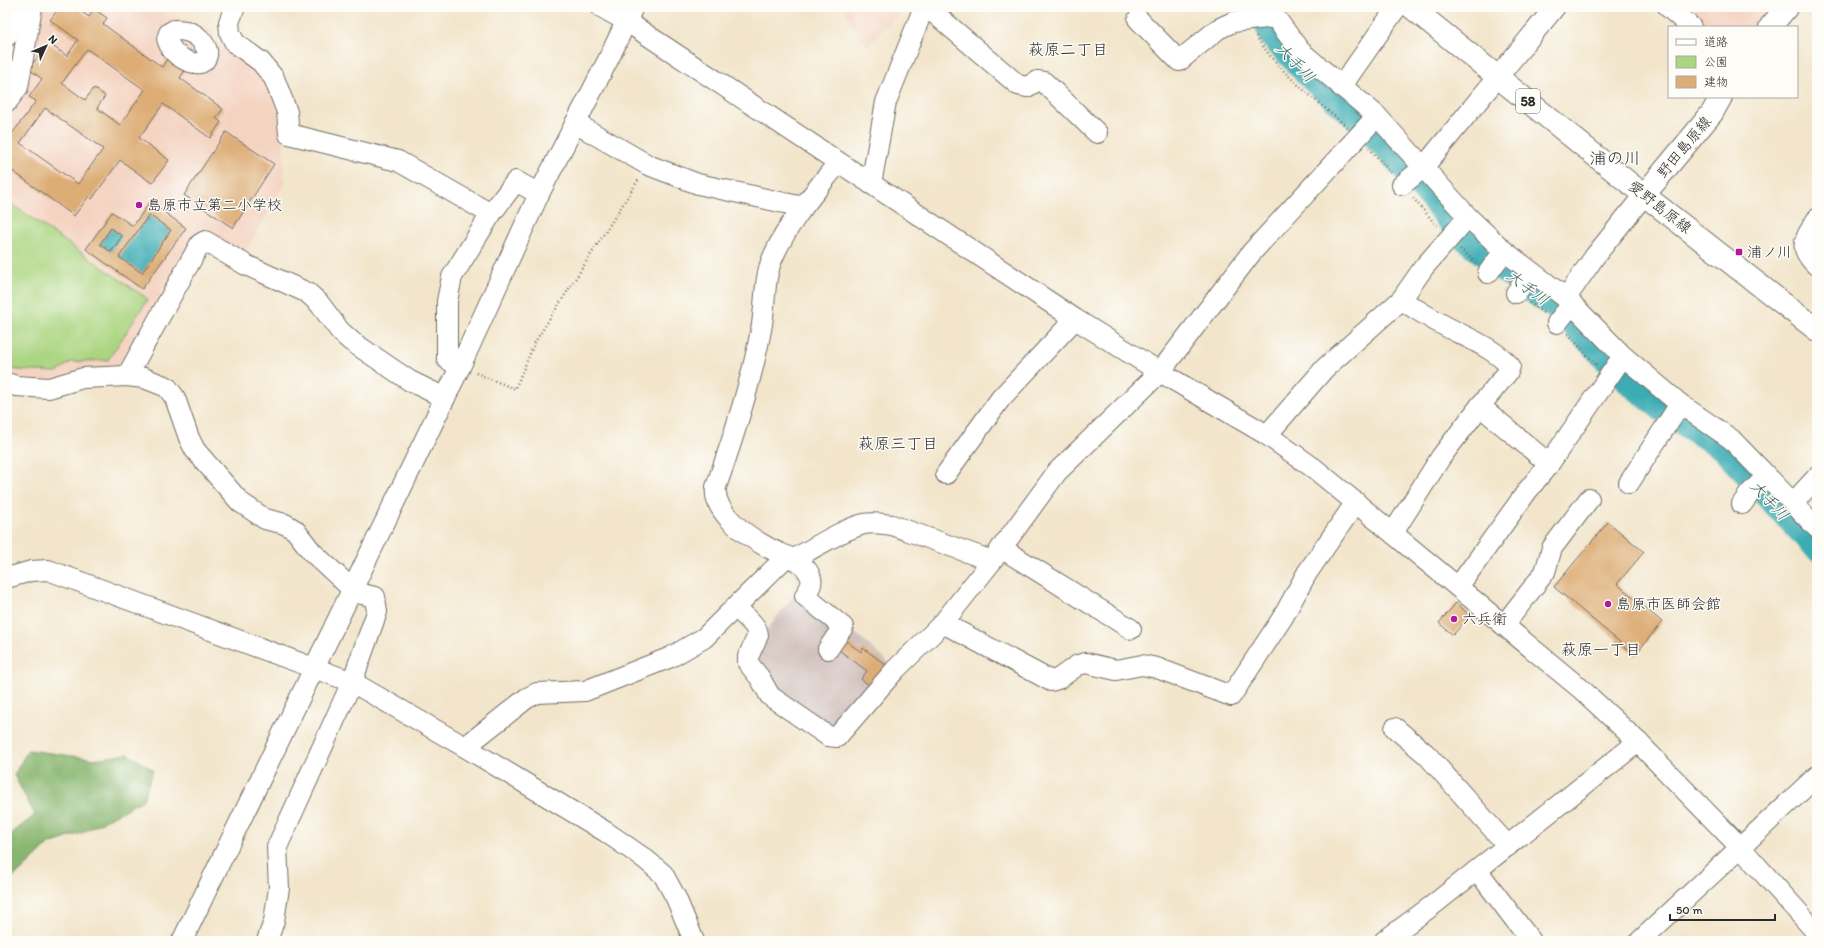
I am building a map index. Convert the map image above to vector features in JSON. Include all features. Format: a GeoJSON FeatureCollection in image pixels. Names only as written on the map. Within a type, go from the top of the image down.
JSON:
{"type":"FeatureCollection","features":[{"type":"Feature","properties":{"kind":"main road","name":"愛野島原線"},"geometry":{"type":"LineString","coordinates":[[1411,7],[1644,195],[1817,330]]}},
{"type":"Feature","properties":{"kind":"main road"},"geometry":{"type":"LineString","coordinates":[[1771,26],[1787,7]]}},
{"type":"Feature","properties":{"kind":"main road","name":"野田島原線"},"geometry":{"type":"LineString","coordinates":[[1644,195],[1712,113],[1720,98]]}},
{"type":"Feature","properties":{"kind":"street"},"geometry":{"type":"LineString","coordinates":[[7,36],[14,7]]}},
{"type":"Feature","properties":{"kind":"street"},"geometry":{"type":"LineString","coordinates":[[7,102],[18,87],[32,7]]}},
{"type":"Feature","properties":{"kind":"street"},"geometry":{"type":"LineString","coordinates":[[235,7],[229,22],[230,33],[235,43],[262,62],[274,78],[287,112],[289,134],[398,161],[492,214]]}},
{"type":"Feature","properties":{"kind":"street"},"geometry":{"type":"LineString","coordinates":[[601,7],[630,14],[838,163],[1075,319],[1160,372],[1267,435],[1315,469],[1581,688],[1638,742],[1741,848],[1817,933]]}},
{"type":"Feature","properties":{"kind":"street"},"geometry":{"type":"LineString","coordinates":[[871,184],[886,102],[926,7],[1018,85],[1027,87],[1037,81],[1044,82],[1097,133]]}},
{"type":"Feature","properties":{"kind":"street"},"geometry":{"type":"LineString","coordinates":[[1341,87],[1398,7]]}},
{"type":"Feature","properties":{"kind":"street"},"geometry":{"type":"LineString","coordinates":[[1412,177],[1555,7]]}},
{"type":"Feature","properties":{"kind":"street"},"geometry":{"type":"LineString","coordinates":[[1668,7],[1690,26]]}},
{"type":"Feature","properties":{"kind":"street"},"geometry":{"type":"LineString","coordinates":[[182,941],[460,367],[539,194],[610,58],[630,14]]}},
{"type":"Feature","properties":{"kind":"street"},"geometry":{"type":"LineString","coordinates":[[1138,19],[1179,60],[1218,29],[1233,22],[1272,14],[1300,51],[1375,118],[1412,177],[1466,219],[1496,262],[1523,283],[1570,302],[1615,367],[1675,412],[1731,439],[1766,478],[1817,528]]}},
{"type":"Feature","properties":{"kind":"street"},"geometry":{"type":"LineString","coordinates":[[205,46],[230,33]]}},
{"type":"Feature","properties":{"kind":"street"},"geometry":{"type":"LineString","coordinates":[[735,607],[758,631],[758,635],[748,658],[748,663],[760,678],[767,692],[828,736],[834,738],[896,670],[943,623],[997,555],[1057,472],[1160,372],[1252,252],[1313,188],[1359,134],[1375,118]]}},
{"type":"Feature","properties":{"kind":"street"},"geometry":{"type":"LineString","coordinates":[[575,123],[648,165],[698,184],[803,206]]}},
{"type":"Feature","properties":{"kind":"street"},"geometry":{"type":"LineString","coordinates":[[828,648],[843,627],[805,596],[811,584],[811,579],[808,572],[790,558],[766,547],[733,523],[718,505],[714,495],[736,430],[762,329],[768,275],[773,256],[782,238],[803,206],[838,163]]}},
{"type":"Feature","properties":{"kind":"street"},"geometry":{"type":"LineString","coordinates":[[460,367],[447,359],[447,301],[450,286],[459,264],[516,181],[539,194]]}},
{"type":"Feature","properties":{"kind":"street"},"geometry":{"type":"LineString","coordinates":[[1557,322],[1570,302],[1595,256],[1644,195]]}},
{"type":"Feature","properties":{"kind":"street"},"geometry":{"type":"LineString","coordinates":[[1267,435],[1325,368],[1401,300],[1424,267],[1466,219]]}},
{"type":"Feature","properties":{"kind":"street"},"geometry":{"type":"LineString","coordinates":[[1816,265],[1808,257],[1804,249],[1804,242],[1817,219]]}},
{"type":"Feature","properties":{"kind":"street"},"geometry":{"type":"LineString","coordinates":[[127,376],[200,244],[208,241],[246,265],[308,293],[319,303],[340,331],[352,341],[410,381],[445,398]]}},
{"type":"Feature","properties":{"kind":"street"},"geometry":{"type":"LineString","coordinates":[[1393,533],[1441,457],[1508,372],[1510,366],[1505,360],[1468,337],[1440,323],[1401,300]]}},
{"type":"Feature","properties":{"kind":"street"},"geometry":{"type":"LineString","coordinates":[[946,474],[1001,398],[1075,319]]}},
{"type":"Feature","properties":{"kind":"street"},"geometry":{"type":"LineString","coordinates":[[1458,586],[1528,490],[1550,464],[1615,367]]}},
{"type":"Feature","properties":{"kind":"street"},"geometry":{"type":"LineString","coordinates":[[7,383],[16,386],[49,388],[83,378],[127,376],[144,378],[167,387],[175,398],[189,438],[195,450],[240,502],[265,519],[285,524],[294,530],[312,552],[352,589],[362,594],[375,596],[377,612],[352,682],[277,847],[278,888],[274,921],[267,941]]}},
{"type":"Feature","properties":{"kind":"street"},"geometry":{"type":"LineString","coordinates":[[1480,406],[1550,464]]}},
{"type":"Feature","properties":{"kind":"street"},"geometry":{"type":"LineString","coordinates":[[1629,483],[1675,412]]}},
{"type":"Feature","properties":{"kind":"street"},"geometry":{"type":"LineString","coordinates":[[1793,503],[1817,476]]}},
{"type":"Feature","properties":{"kind":"street"},"geometry":{"type":"LineString","coordinates":[[1746,498],[1766,478]]}},
{"type":"Feature","properties":{"kind":"street"},"geometry":{"type":"LineString","coordinates":[[1504,625],[1546,572],[1552,548],[1589,499]]}},
{"type":"Feature","properties":{"kind":"street"},"geometry":{"type":"LineString","coordinates":[[943,623],[1051,681],[1058,679],[1078,665],[1086,663],[1116,670],[1142,665],[1157,668],[1231,696],[1283,616],[1308,573],[1356,502]]}},
{"type":"Feature","properties":{"kind":"street"},"geometry":{"type":"LineString","coordinates":[[465,747],[527,698],[537,692],[585,691],[671,657],[704,638],[735,607],[790,558],[852,528],[864,524],[878,523],[892,525],[997,555],[1131,629]]}},
{"type":"Feature","properties":{"kind":"street"},"geometry":{"type":"LineString","coordinates":[[7,578],[31,571],[48,570],[352,682],[465,747],[606,832],[645,859],[662,874],[676,898],[694,941]]}},
{"type":"Feature","properties":{"kind":"street"},"geometry":{"type":"LineString","coordinates":[[1395,728],[1427,755],[1508,846]]}},
{"type":"Feature","properties":{"kind":"street"},"geometry":{"type":"LineString","coordinates":[[1384,941],[1508,846],[1638,742]]}},
{"type":"Feature","properties":{"kind":"street"},"geometry":{"type":"LineString","coordinates":[[1640,941],[1817,776]]}},
{"type":"Feature","properties":{"kind":"street"},"geometry":{"type":"LineString","coordinates":[[1477,870],[1531,941]]}},
{"type":"Feature","properties":{"kind":"path"},"geometry":{"type":"LineString","coordinates":[[460,367],[515,389],[535,342],[648,165]]}},
{"type":"Feature","properties":{"kind":"path"},"geometry":{"type":"LineString","coordinates":[[1557,322],[1615,367]]}},
{"type":"Feature","properties":{"kind":"shaded area","name":"島原市立第二小学校"},"geometry":{"type":"Polygon","coordinates":[[[39,7],[150,7],[213,30],[235,49],[269,84],[284,135],[284,184],[243,256],[201,226],[120,364],[115,367],[49,381],[7,378],[7,74],[32,38],[39,7]]]}},
{"type":"Feature","properties":{"kind":"shaded area"},"geometry":{"type":"Polygon","coordinates":[[[843,7],[906,7],[866,47],[843,7]]]}},
{"type":"Feature","properties":{"kind":"shaded area"},"geometry":{"type":"Polygon","coordinates":[[[1675,7],[1777,7],[1762,26],[1697,26],[1675,7]]]}},
{"type":"Feature","properties":{"kind":"shaded area"},"geometry":{"type":"Polygon","coordinates":[[[802,585],[892,666],[837,730],[770,689],[754,664],[765,632],[802,585]]]}},
{"type":"Feature","properties":{"kind":"green space"},"geometry":{"type":"Polygon","coordinates":[[[7,201],[148,299],[108,360],[71,362],[57,372],[7,368],[7,201]]]}},
{"type":"Feature","properties":{"kind":"green space"},"geometry":{"type":"Polygon","coordinates":[[[28,750],[95,759],[128,754],[153,770],[143,800],[82,833],[49,844],[21,871],[7,881],[7,837],[35,815],[14,775],[28,750]]]}},
{"type":"Feature","properties":{"kind":"water"},"geometry":{"type":"Polygon","coordinates":[[[149,215],[171,230],[142,273],[119,257],[149,215]]]}},
{"type":"Feature","properties":{"kind":"water"},"geometry":{"type":"Polygon","coordinates":[[[111,228],[122,236],[111,252],[100,244],[111,228]]]}},
{"type":"Feature","properties":{"kind":"building"},"geometry":{"type":"Polygon","coordinates":[[[60,7],[75,7],[89,17],[94,9],[107,18],[103,24],[162,67],[171,53],[188,66],[180,78],[223,109],[216,118],[221,122],[210,138],[163,104],[139,138],[169,160],[152,183],[120,160],[92,199],[89,196],[74,216],[7,167],[7,137],[9,138],[36,101],[29,97],[42,79],[29,69],[48,43],[67,56],[78,40],[50,20],[60,7]],[[87,49],[62,83],[85,100],[94,88],[105,96],[97,108],[120,125],[145,90],[87,49]],[[45,108],[20,143],[78,184],[103,149],[45,108]]]}},
{"type":"Feature","properties":{"kind":"building"},"geometry":{"type":"Polygon","coordinates":[[[226,132],[274,164],[233,228],[184,195],[226,132]]]}},
{"type":"Feature","properties":{"kind":"building"},"geometry":{"type":"Polygon","coordinates":[[[150,202],[186,228],[142,289],[86,249],[112,212],[133,226],[150,202]],[[149,215],[119,257],[142,273],[171,230],[149,215]],[[111,228],[100,244],[111,252],[122,236],[111,228]]]}},
{"type":"Feature","properties":{"kind":"building","name":"島原市医師会館"},"geometry":{"type":"Polygon","coordinates":[[[1608,522],[1644,552],[1617,584],[1662,622],[1635,655],[1554,587],[1608,522]]]}},
{"type":"Feature","properties":{"kind":"building","name":"六兵衛"},"geometry":{"type":"Polygon","coordinates":[[[1456,603],[1470,615],[1453,635],[1439,623],[1456,603]]]}},
{"type":"Feature","properties":{"kind":"building"},"geometry":{"type":"Polygon","coordinates":[[[846,641],[861,652],[863,648],[889,667],[873,688],[861,679],[867,671],[839,650],[846,641]]]}},
{"type":"Feature","properties":{"kind":"waterway","name":"大手川"},"geometry":{"type":"LineString","coordinates":[[1259,7],[1272,37],[1314,81],[1361,122],[1416,181],[1462,236],[1502,269],[1559,310],[1626,380],[1668,414],[1722,448],[1817,549]]}},
{"type":"Feature","properties":{"kind":"place","name":"島原市立第二小学校"},"geometry":{"type":"Point","coordinates":[139,205]}},
{"type":"Feature","properties":{"kind":"place","name":"浦ノ川"},"geometry":{"type":"Point","coordinates":[1739,252]}},
{"type":"Feature","properties":{"kind":"place","name":"島原市医師会館"},"geometry":{"type":"Point","coordinates":[1608,604]}},
{"type":"Feature","properties":{"kind":"place","name":"六兵衛"},"geometry":{"type":"Point","coordinates":[1454,619]}},
{"type":"Feature","properties":{"kind":"district","name":"萩原二丁目"},"geometry":{"type":"Point","coordinates":[1068,49]}},
{"type":"Feature","properties":{"kind":"district","name":"浦の川"},"geometry":{"type":"Point","coordinates":[1615,158]}},
{"type":"Feature","properties":{"kind":"district","name":"萩原三丁目"},"geometry":{"type":"Point","coordinates":[898,443]}},
{"type":"Feature","properties":{"kind":"district","name":"萩原一丁目"},"geometry":{"type":"Point","coordinates":[1601,649]}}]}
